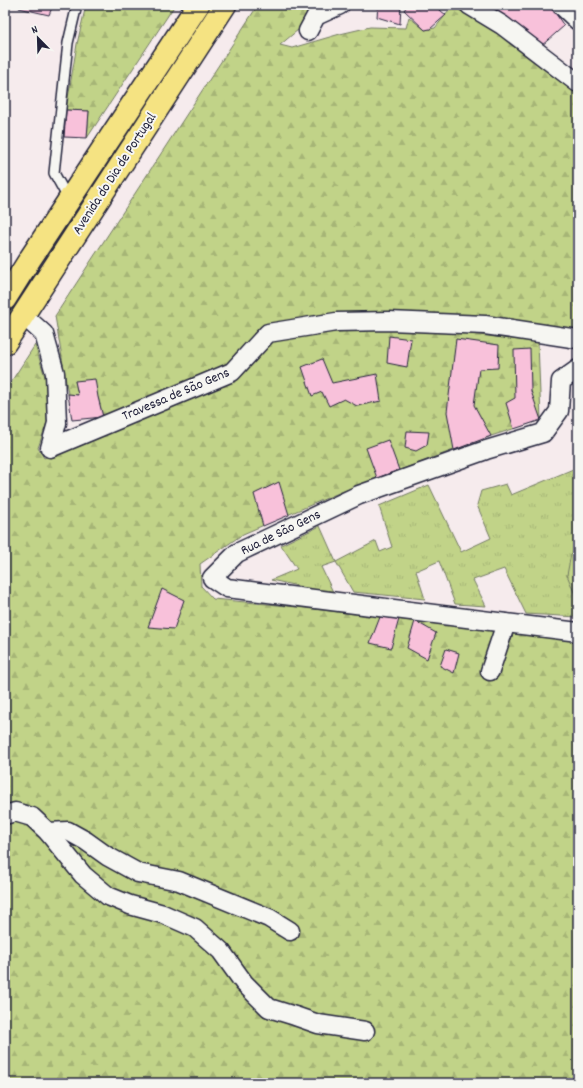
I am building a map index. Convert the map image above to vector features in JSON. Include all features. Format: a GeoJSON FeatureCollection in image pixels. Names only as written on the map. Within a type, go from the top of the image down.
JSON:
{"type":"FeatureCollection","features":[{"type":"Feature","properties":{"kind":"main road","name":"Avenida do Dia de Portugal"},"geometry":{"type":"LineString","coordinates":[[5,299],[198,5]]}},
{"type":"Feature","properties":{"kind":"main road","name":"Avenida do Dia de Portugal"},"geometry":{"type":"LineString","coordinates":[[5,343],[225,5]]}},
{"type":"Feature","properties":{"kind":"street"},"geometry":{"type":"LineString","coordinates":[[308,30],[316,16],[340,5]]}},
{"type":"Feature","properties":{"kind":"street"},"geometry":{"type":"LineString","coordinates":[[469,5],[502,25],[578,83]]}},
{"type":"Feature","properties":{"kind":"street"},"geometry":{"type":"LineString","coordinates":[[561,5],[578,20]]}},
{"type":"Feature","properties":{"kind":"street","name":"Travessa de São Gens"},"geometry":{"type":"LineString","coordinates":[[23,314],[44,334],[55,373],[57,423],[50,448],[232,372],[268,332],[336,322],[389,321],[485,325],[578,339]]}},
{"type":"Feature","properties":{"kind":"street","name":"Rua de São Gens"},"geometry":{"type":"LineString","coordinates":[[578,369],[561,380],[559,411],[543,433],[486,450],[359,495],[237,553],[212,578],[227,588],[578,632]]}},
{"type":"Feature","properties":{"kind":"street"},"geometry":{"type":"LineString","coordinates":[[490,671],[506,623]]}},
{"type":"Feature","properties":{"kind":"street"},"geometry":{"type":"LineString","coordinates":[[5,815],[15,812],[32,817],[48,832],[83,875],[108,896],[130,905],[163,914],[195,928],[222,951],[244,983],[269,1008],[318,1024],[365,1031]]}},
{"type":"Feature","properties":{"kind":"street"},"geometry":{"type":"LineString","coordinates":[[48,832],[68,831],[86,841],[107,856],[138,873],[179,881],[269,918],[290,931]]}},
{"type":"Feature","properties":{"kind":"lane"},"geometry":{"type":"LineString","coordinates":[[70,201],[54,173],[68,43],[77,5]]}},
{"type":"Feature","properties":{"kind":"green space"},"geometry":{"type":"Polygon","coordinates":[[[86,5],[175,5],[87,138],[89,111],[66,110],[77,44],[86,5]]]}},
{"type":"Feature","properties":{"kind":"green space"},"geometry":{"type":"Polygon","coordinates":[[[209,5],[215,5],[48,260],[44,257],[209,5]]]}},
{"type":"Feature","properties":{"kind":"green space"},"geometry":{"type":"Polygon","coordinates":[[[258,5],[333,5],[311,19],[280,45],[292,48],[370,27],[406,28],[409,17],[425,30],[435,28],[453,6],[514,44],[578,93],[578,331],[334,316],[263,326],[225,367],[103,417],[98,397],[75,381],[78,395],[68,394],[55,316],[258,5]]]}},
{"type":"Feature","properties":{"kind":"green space"},"geometry":{"type":"Polygon","coordinates":[[[34,271],[38,275],[5,324],[5,315],[34,271]]]}},
{"type":"Feature","properties":{"kind":"green space"},"geometry":{"type":"Polygon","coordinates":[[[377,329],[453,332],[538,342],[541,420],[491,436],[341,492],[243,534],[200,564],[201,586],[213,599],[288,606],[578,641],[578,1083],[5,1083],[5,391],[35,345],[46,380],[47,422],[38,448],[44,458],[239,376],[275,340],[323,333],[377,329]]]}},
{"type":"Feature","properties":{"kind":"green space"},"geometry":{"type":"Polygon","coordinates":[[[578,467],[578,547],[571,554],[576,597],[578,597],[578,617],[526,614],[504,569],[473,580],[486,606],[455,604],[439,561],[416,571],[425,599],[353,592],[336,562],[376,541],[380,552],[392,547],[379,506],[429,485],[461,552],[491,538],[477,505],[481,491],[506,484],[511,495],[578,467]]]}},
{"type":"Feature","properties":{"kind":"green space"},"geometry":{"type":"Polygon","coordinates":[[[320,526],[336,562],[321,567],[334,594],[271,580],[297,569],[281,545],[320,526]]]}},
{"type":"Feature","properties":{"kind":"green space"},"geometry":{"type":"Polygon","coordinates":[[[578,547],[578,597],[576,597],[567,575],[571,554],[578,547]]]}},
{"type":"Feature","properties":{"kind":"building"},"geometry":{"type":"Polygon","coordinates":[[[19,5],[53,5],[49,15],[19,8],[19,5]]]}},
{"type":"Feature","properties":{"kind":"building"},"geometry":{"type":"Polygon","coordinates":[[[378,5],[401,5],[400,24],[377,17],[378,5]]]}},
{"type":"Feature","properties":{"kind":"building"},"geometry":{"type":"Polygon","coordinates":[[[408,5],[436,5],[435,6],[446,15],[430,29],[425,30],[404,10],[408,5]]]}},
{"type":"Feature","properties":{"kind":"building"},"geometry":{"type":"Polygon","coordinates":[[[492,5],[550,5],[564,26],[540,47],[492,5]]]}},
{"type":"Feature","properties":{"kind":"building"},"geometry":{"type":"Polygon","coordinates":[[[66,110],[89,111],[87,138],[64,137],[66,110]]]}},
{"type":"Feature","properties":{"kind":"building"},"geometry":{"type":"Polygon","coordinates":[[[389,336],[411,339],[407,367],[387,363],[389,336]]]}},
{"type":"Feature","properties":{"kind":"building"},"geometry":{"type":"Polygon","coordinates":[[[456,339],[499,345],[498,368],[479,369],[474,405],[491,436],[454,450],[447,412],[456,339]]]}},
{"type":"Feature","properties":{"kind":"building"},"geometry":{"type":"Polygon","coordinates":[[[530,349],[531,391],[541,420],[514,429],[506,403],[515,398],[514,350],[530,349]]]}},
{"type":"Feature","properties":{"kind":"building"},"geometry":{"type":"Polygon","coordinates":[[[322,359],[332,383],[377,374],[381,401],[357,406],[344,399],[329,406],[322,392],[312,396],[302,367],[322,359]]]}},
{"type":"Feature","properties":{"kind":"building"},"geometry":{"type":"Polygon","coordinates":[[[95,379],[103,417],[72,420],[68,394],[78,395],[75,381],[95,379]]]}},
{"type":"Feature","properties":{"kind":"building"},"geometry":{"type":"Polygon","coordinates":[[[407,431],[429,432],[427,445],[416,451],[405,448],[407,431]]]}},
{"type":"Feature","properties":{"kind":"building"},"geometry":{"type":"Polygon","coordinates":[[[388,440],[399,470],[377,478],[366,448],[388,440]]]}},
{"type":"Feature","properties":{"kind":"building"},"geometry":{"type":"Polygon","coordinates":[[[279,482],[289,515],[263,526],[254,494],[279,482]]]}},
{"type":"Feature","properties":{"kind":"building"},"geometry":{"type":"Polygon","coordinates":[[[162,589],[184,600],[174,629],[148,627],[162,589]]]}},
{"type":"Feature","properties":{"kind":"building"},"geometry":{"type":"Polygon","coordinates":[[[380,617],[399,619],[391,648],[370,643],[380,617]]]}},
{"type":"Feature","properties":{"kind":"building"},"geometry":{"type":"Polygon","coordinates":[[[415,621],[436,633],[427,659],[407,648],[415,621]]]}},
{"type":"Feature","properties":{"kind":"building"},"geometry":{"type":"Polygon","coordinates":[[[446,649],[459,653],[454,673],[440,666],[446,649]]]}}]}
